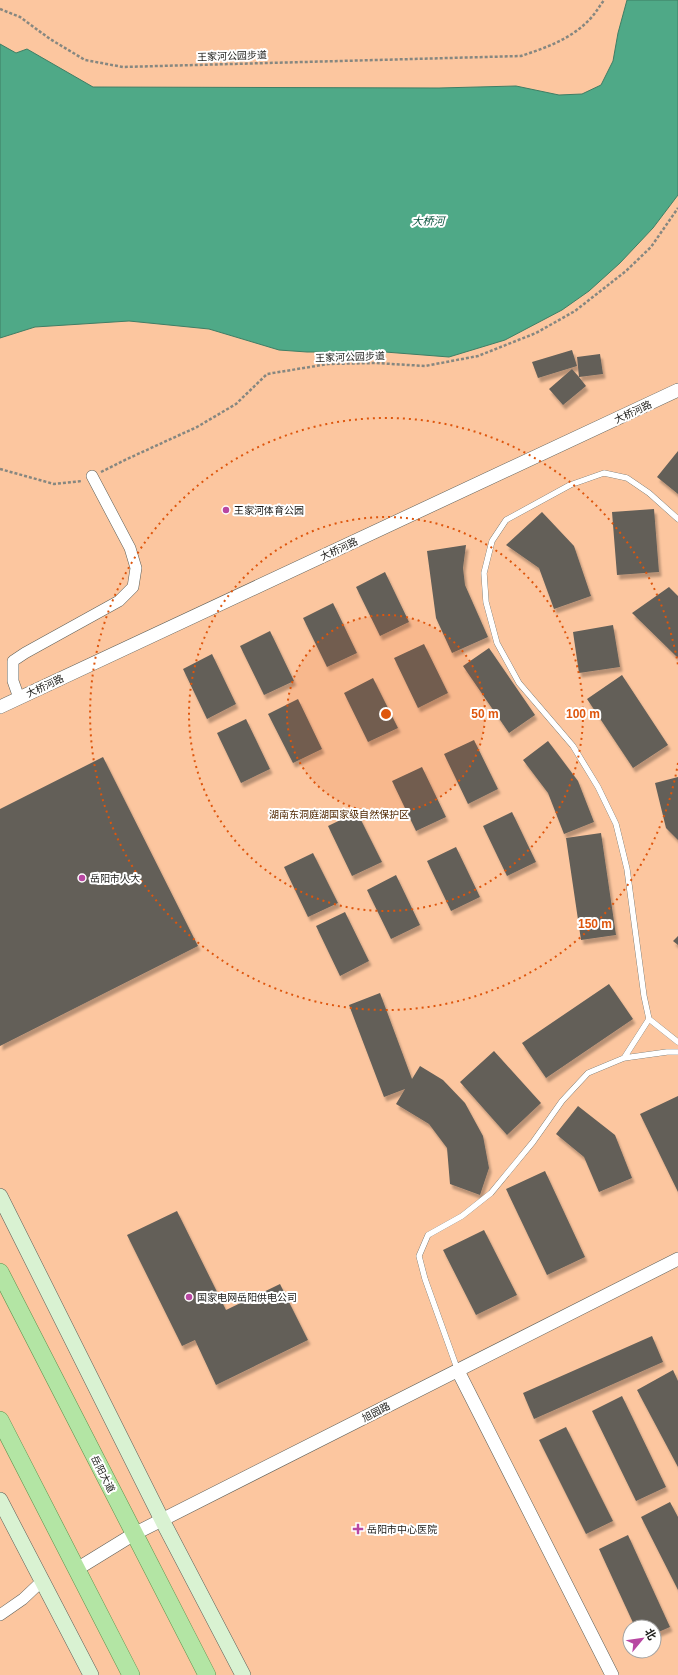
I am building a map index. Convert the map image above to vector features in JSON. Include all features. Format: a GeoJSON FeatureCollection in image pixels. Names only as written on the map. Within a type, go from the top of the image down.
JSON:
{"type":"FeatureCollection","features":[{"type":"Feature","properties":{"kind":"main road"},"geometry":{"type":"LineString","coordinates":[[0,1196],[162,1520],[243,1675]]}},
{"type":"Feature","properties":{"kind":"main road","name":"岳阳大道"},"geometry":{"type":"LineString","coordinates":[[0,1272],[207,1675]]}},
{"type":"Feature","properties":{"kind":"main road"},"geometry":{"type":"LineString","coordinates":[[0,1420],[132,1675]]}},
{"type":"Feature","properties":{"kind":"main road"},"geometry":{"type":"LineString","coordinates":[[0,1500],[91,1675]]}},
{"type":"Feature","properties":{"kind":"street","name":"大桥河路"},"geometry":{"type":"LineString","coordinates":[[0,707],[678,390]]}},
{"type":"Feature","properties":{"kind":"street"},"geometry":{"type":"LineString","coordinates":[[19,698],[13,681],[12,661],[120,601],[133,587],[136,568],[130,548],[92,476]]}},
{"type":"Feature","properties":{"kind":"street","name":"旭园路"},"geometry":{"type":"LineString","coordinates":[[77,1569],[134,1534],[678,1259]]}},
{"type":"Feature","properties":{"kind":"street"},"geometry":{"type":"LineString","coordinates":[[458,1371],[612,1675]]}},
{"type":"Feature","properties":{"kind":"street"},"geometry":{"type":"LineString","coordinates":[[0,1615],[23,1599],[42,1581]]}},
{"type":"Feature","properties":{"kind":"lane"},"geometry":{"type":"LineString","coordinates":[[678,519],[650,493],[627,478],[604,473],[570,485],[506,520],[492,541],[484,573],[486,602],[497,643],[519,682],[573,746],[598,787],[616,824],[627,869],[644,996],[649,1019],[678,1042]]}},
{"type":"Feature","properties":{"kind":"lane"},"geometry":{"type":"LineString","coordinates":[[624,1058],[649,1019]]}},
{"type":"Feature","properties":{"kind":"lane"},"geometry":{"type":"LineString","coordinates":[[458,1371],[425,1279],[419,1256],[428,1235],[462,1216],[491,1193],[533,1142],[562,1101],[588,1073],[624,1058],[667,1052],[678,1052]]}},
{"type":"Feature","properties":{"kind":"path","name":"王家河公园步道"},"geometry":{"type":"LineString","coordinates":[[0,9],[20,17],[50,39],[85,60],[123,67],[521,56],[547,47],[572,34],[590,20],[604,0]]}},
{"type":"Feature","properties":{"kind":"path","name":"王家河公园步道"},"geometry":{"type":"LineString","coordinates":[[0,469],[54,484],[83,481],[197,427],[236,404],[267,374],[328,364],[376,363],[424,366],[478,356],[536,333],[575,311],[626,271],[651,247],[678,208]]}},
{"type":"Feature","properties":{"kind":"green space","name":"湖南东洞庭湖国家级自然保护区"},"geometry":{"type":"Polygon","coordinates":[[[0,0],[678,0],[678,1675],[0,1675],[0,0]]]}},
{"type":"Feature","properties":{"kind":"water","name":"大桥河"},"geometry":{"type":"Polygon","coordinates":[[[627,0],[678,0],[678,195],[653,228],[620,263],[589,291],[562,310],[505,340],[449,357],[385,352],[307,352],[279,350],[209,329],[129,321],[35,327],[0,338],[0,44],[16,53],[27,49],[93,87],[439,88],[516,86],[559,95],[582,94],[601,85],[613,61],[618,33],[627,0]]]}},
{"type":"Feature","properties":{"kind":"building"},"geometry":{"type":"Polygon","coordinates":[[[572,350],[577,366],[538,378],[532,362],[572,350]]]}},
{"type":"Feature","properties":{"kind":"building"},"geometry":{"type":"Polygon","coordinates":[[[600,354],[603,374],[579,377],[577,357],[600,354]]]}},
{"type":"Feature","properties":{"kind":"building"},"geometry":{"type":"Polygon","coordinates":[[[572,369],[586,386],[563,405],[549,389],[572,369]]]}},
{"type":"Feature","properties":{"kind":"building"},"geometry":{"type":"Polygon","coordinates":[[[678,451],[678,494],[657,477],[678,451]]]}},
{"type":"Feature","properties":{"kind":"building"},"geometry":{"type":"Polygon","coordinates":[[[654,509],[659,572],[617,575],[612,512],[654,509]]]}},
{"type":"Feature","properties":{"kind":"building"},"geometry":{"type":"Polygon","coordinates":[[[542,512],[574,546],[591,596],[554,609],[539,568],[506,545],[542,512]]]}},
{"type":"Feature","properties":{"kind":"building"},"geometry":{"type":"Polygon","coordinates":[[[466,545],[463,568],[465,585],[488,637],[452,653],[436,618],[427,551],[466,545]]]}},
{"type":"Feature","properties":{"kind":"building"},"geometry":{"type":"Polygon","coordinates":[[[385,572],[409,622],[380,636],[356,587],[385,572]]]}},
{"type":"Feature","properties":{"kind":"building"},"geometry":{"type":"Polygon","coordinates":[[[669,587],[678,596],[678,658],[632,613],[669,587]]]}},
{"type":"Feature","properties":{"kind":"building"},"geometry":{"type":"Polygon","coordinates":[[[333,603],[357,653],[327,667],[303,618],[333,603]]]}},
{"type":"Feature","properties":{"kind":"building"},"geometry":{"type":"Polygon","coordinates":[[[613,625],[620,667],[579,673],[573,632],[613,625]]]}},
{"type":"Feature","properties":{"kind":"building"},"geometry":{"type":"Polygon","coordinates":[[[270,631],[294,681],[264,695],[240,646],[270,631]]]}},
{"type":"Feature","properties":{"kind":"building"},"geometry":{"type":"Polygon","coordinates":[[[424,644],[448,693],[418,708],[394,658],[424,644]]]}},
{"type":"Feature","properties":{"kind":"building"},"geometry":{"type":"Polygon","coordinates":[[[489,648],[535,715],[509,733],[463,666],[489,648]]]}},
{"type":"Feature","properties":{"kind":"building"},"geometry":{"type":"Polygon","coordinates":[[[212,654],[236,704],[207,719],[183,669],[212,654]]]}},
{"type":"Feature","properties":{"kind":"building"},"geometry":{"type":"Polygon","coordinates":[[[622,675],[668,745],[633,768],[587,699],[622,675]]]}},
{"type":"Feature","properties":{"kind":"building"},"geometry":{"type":"Polygon","coordinates":[[[373,678],[398,728],[368,742],[344,693],[373,678]]]}},
{"type":"Feature","properties":{"kind":"building"},"geometry":{"type":"Polygon","coordinates":[[[298,699],[322,749],[293,763],[268,714],[298,699]]]}},
{"type":"Feature","properties":{"kind":"building"},"geometry":{"type":"Polygon","coordinates":[[[246,719],[270,769],[241,783],[217,733],[246,719]]]}},
{"type":"Feature","properties":{"kind":"building"},"geometry":{"type":"Polygon","coordinates":[[[474,740],[498,789],[468,804],[444,754],[474,740]]]}},
{"type":"Feature","properties":{"kind":"building"},"geometry":{"type":"Polygon","coordinates":[[[548,741],[578,781],[594,822],[564,834],[548,793],[523,760],[548,741]]]}},
{"type":"Feature","properties":{"kind":"building","name":"岳阳市人大"},"geometry":{"type":"Polygon","coordinates":[[[103,757],[198,946],[0,1046],[0,809],[103,757]]]}},
{"type":"Feature","properties":{"kind":"building"},"geometry":{"type":"Polygon","coordinates":[[[422,767],[446,817],[416,831],[392,781],[422,767]]]}},
{"type":"Feature","properties":{"kind":"building"},"geometry":{"type":"Polygon","coordinates":[[[678,777],[678,840],[666,828],[655,783],[678,777]]]}},
{"type":"Feature","properties":{"kind":"building"},"geometry":{"type":"Polygon","coordinates":[[[357,812],[382,862],[352,876],[328,826],[357,812]]]}},
{"type":"Feature","properties":{"kind":"building"},"geometry":{"type":"Polygon","coordinates":[[[512,812],[536,862],[507,876],[483,826],[512,812]]]}},
{"type":"Feature","properties":{"kind":"building"},"geometry":{"type":"Polygon","coordinates":[[[601,833],[616,935],[581,940],[566,838],[601,833]]]}},
{"type":"Feature","properties":{"kind":"building"},"geometry":{"type":"Polygon","coordinates":[[[456,847],[480,897],[451,911],[427,861],[456,847]]]}},
{"type":"Feature","properties":{"kind":"building"},"geometry":{"type":"Polygon","coordinates":[[[313,853],[338,903],[308,917],[284,867],[313,853]]]}},
{"type":"Feature","properties":{"kind":"building"},"geometry":{"type":"Polygon","coordinates":[[[396,875],[420,925],[391,939],[367,890],[396,875]]]}},
{"type":"Feature","properties":{"kind":"building"},"geometry":{"type":"Polygon","coordinates":[[[345,912],[369,961],[340,976],[316,926],[345,912]]]}},
{"type":"Feature","properties":{"kind":"building"},"geometry":{"type":"Polygon","coordinates":[[[678,936],[678,945],[673,941],[678,936]]]}},
{"type":"Feature","properties":{"kind":"building"},"geometry":{"type":"Polygon","coordinates":[[[609,984],[633,1019],[546,1078],[522,1043],[609,984]]]}},
{"type":"Feature","properties":{"kind":"building"},"geometry":{"type":"Polygon","coordinates":[[[380,993],[412,1079],[420,1066],[443,1080],[465,1103],[483,1136],[489,1168],[480,1195],[450,1184],[447,1148],[429,1124],[396,1104],[405,1089],[384,1097],[349,1005],[380,993]]]}},
{"type":"Feature","properties":{"kind":"building"},"geometry":{"type":"Polygon","coordinates":[[[494,1051],[541,1103],[507,1135],[460,1082],[494,1051]]]}},
{"type":"Feature","properties":{"kind":"building"},"geometry":{"type":"Polygon","coordinates":[[[678,1096],[678,1192],[640,1114],[678,1096]]]}},
{"type":"Feature","properties":{"kind":"building"},"geometry":{"type":"Polygon","coordinates":[[[578,1106],[615,1135],[632,1178],[599,1192],[584,1157],[556,1134],[578,1106]]]}},
{"type":"Feature","properties":{"kind":"building"},"geometry":{"type":"Polygon","coordinates":[[[545,1171],[585,1257],[547,1275],[506,1189],[545,1171]]]}},
{"type":"Feature","properties":{"kind":"building","name":"国家电网岳阳供电公司"},"geometry":{"type":"Polygon","coordinates":[[[177,1211],[226,1310],[280,1284],[308,1340],[216,1385],[195,1340],[182,1346],[127,1235],[177,1211]]]}},
{"type":"Feature","properties":{"kind":"building"},"geometry":{"type":"Polygon","coordinates":[[[484,1230],[517,1295],[476,1315],[443,1250],[484,1230]]]}},
{"type":"Feature","properties":{"kind":"building"},"geometry":{"type":"Polygon","coordinates":[[[652,1336],[663,1362],[534,1419],[523,1393],[652,1336]]]}},
{"type":"Feature","properties":{"kind":"building"},"geometry":{"type":"Polygon","coordinates":[[[673,1370],[678,1381],[678,1467],[637,1390],[673,1370]]]}},
{"type":"Feature","properties":{"kind":"building"},"geometry":{"type":"Polygon","coordinates":[[[622,1396],[666,1487],[636,1501],[592,1411],[622,1396]]]}},
{"type":"Feature","properties":{"kind":"building"},"geometry":{"type":"Polygon","coordinates":[[[566,1427],[613,1521],[586,1534],[539,1440],[566,1427]]]}},
{"type":"Feature","properties":{"kind":"building"},"geometry":{"type":"Polygon","coordinates":[[[670,1502],[678,1517],[678,1590],[641,1517],[670,1502]]]}},
{"type":"Feature","properties":{"kind":"building"},"geometry":{"type":"Polygon","coordinates":[[[628,1535],[670,1627],[662,1630],[662,1619],[631,1619],[599,1549],[628,1535]]]}},
{"type":"Feature","properties":{"kind":"place","name":"王家河体育公园"},"geometry":{"type":"Point","coordinates":[226,510]}},
{"type":"Feature","properties":{"kind":"place","name":"岳阳市人大"},"geometry":{"type":"Point","coordinates":[82,878]}},
{"type":"Feature","properties":{"kind":"place","name":"国家电网岳阳供电公司"},"geometry":{"type":"Point","coordinates":[189,1297]}},
{"type":"Feature","properties":{"kind":"place","name":"岳阳市中心医院"},"geometry":{"type":"Point","coordinates":[358,1529]}}]}
